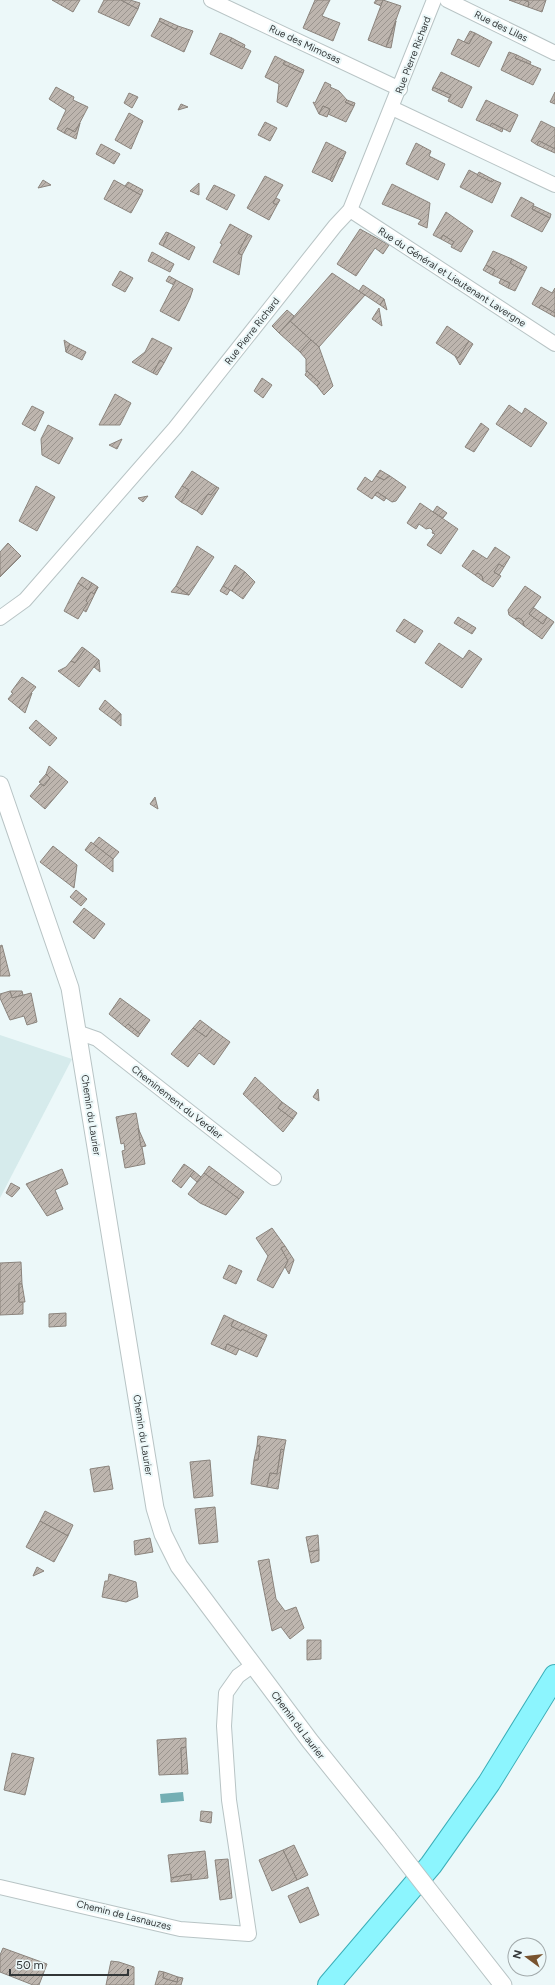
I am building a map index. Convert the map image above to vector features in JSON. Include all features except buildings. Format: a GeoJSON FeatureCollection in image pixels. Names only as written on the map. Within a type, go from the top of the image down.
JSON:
{"type":"FeatureCollection","features":[{"type":"Feature","properties":{"kind":"main road"},"geometry":{"type":"LineString","coordinates":[[329,1985],[431,1865],[489,1783],[555,1676]]}},
{"type":"Feature","properties":{"kind":"street","name":"Rue des Mimosas"},"geometry":{"type":"LineString","coordinates":[[211,0],[227,4],[400,89]]}},
{"type":"Feature","properties":{"kind":"street","name":"Rue Pierre Richard"},"geometry":{"type":"LineString","coordinates":[[0,618],[24,600],[175,428],[335,226],[350,210],[400,89],[434,0]]}},
{"type":"Feature","properties":{"kind":"street","name":"Rue des Lilas"},"geometry":{"type":"LineString","coordinates":[[447,0],[555,53]]}},
{"type":"Feature","properties":{"kind":"street"},"geometry":{"type":"LineString","coordinates":[[392,108],[555,185]]}},
{"type":"Feature","properties":{"kind":"street","name":"Rue du Général et Lieutenant Lavergne"},"geometry":{"type":"LineString","coordinates":[[350,210],[555,344]]}},
{"type":"Feature","properties":{"kind":"street","name":"Chemin du Laurier"},"geometry":{"type":"LineString","coordinates":[[0,785],[70,988],[156,1508],[163,1534],[179,1566],[252,1666],[324,1760],[388,1838],[503,1985]]}},
{"type":"Feature","properties":{"kind":"street","name":"Cheminement du Verdier"},"geometry":{"type":"LineString","coordinates":[[78,1032],[97,1039],[274,1178]]}},
{"type":"Feature","properties":{"kind":"street","name":"Chemin de Lasnauzes"},"geometry":{"type":"LineString","coordinates":[[0,1887],[180,1929],[249,1934],[229,1800],[224,1726],[226,1694],[238,1676],[252,1666]]}},
{"type":"Feature","properties":{"kind":"shaded area"},"geometry":{"type":"Polygon","coordinates":[[[0,1035],[72,1059],[0,1198],[0,1035]]]}},
{"type":"Feature","properties":{"kind":"water"},"geometry":{"type":"Polygon","coordinates":[[[183,1792],[184,1801],[161,1803],[160,1794],[183,1792]]]}}]}
